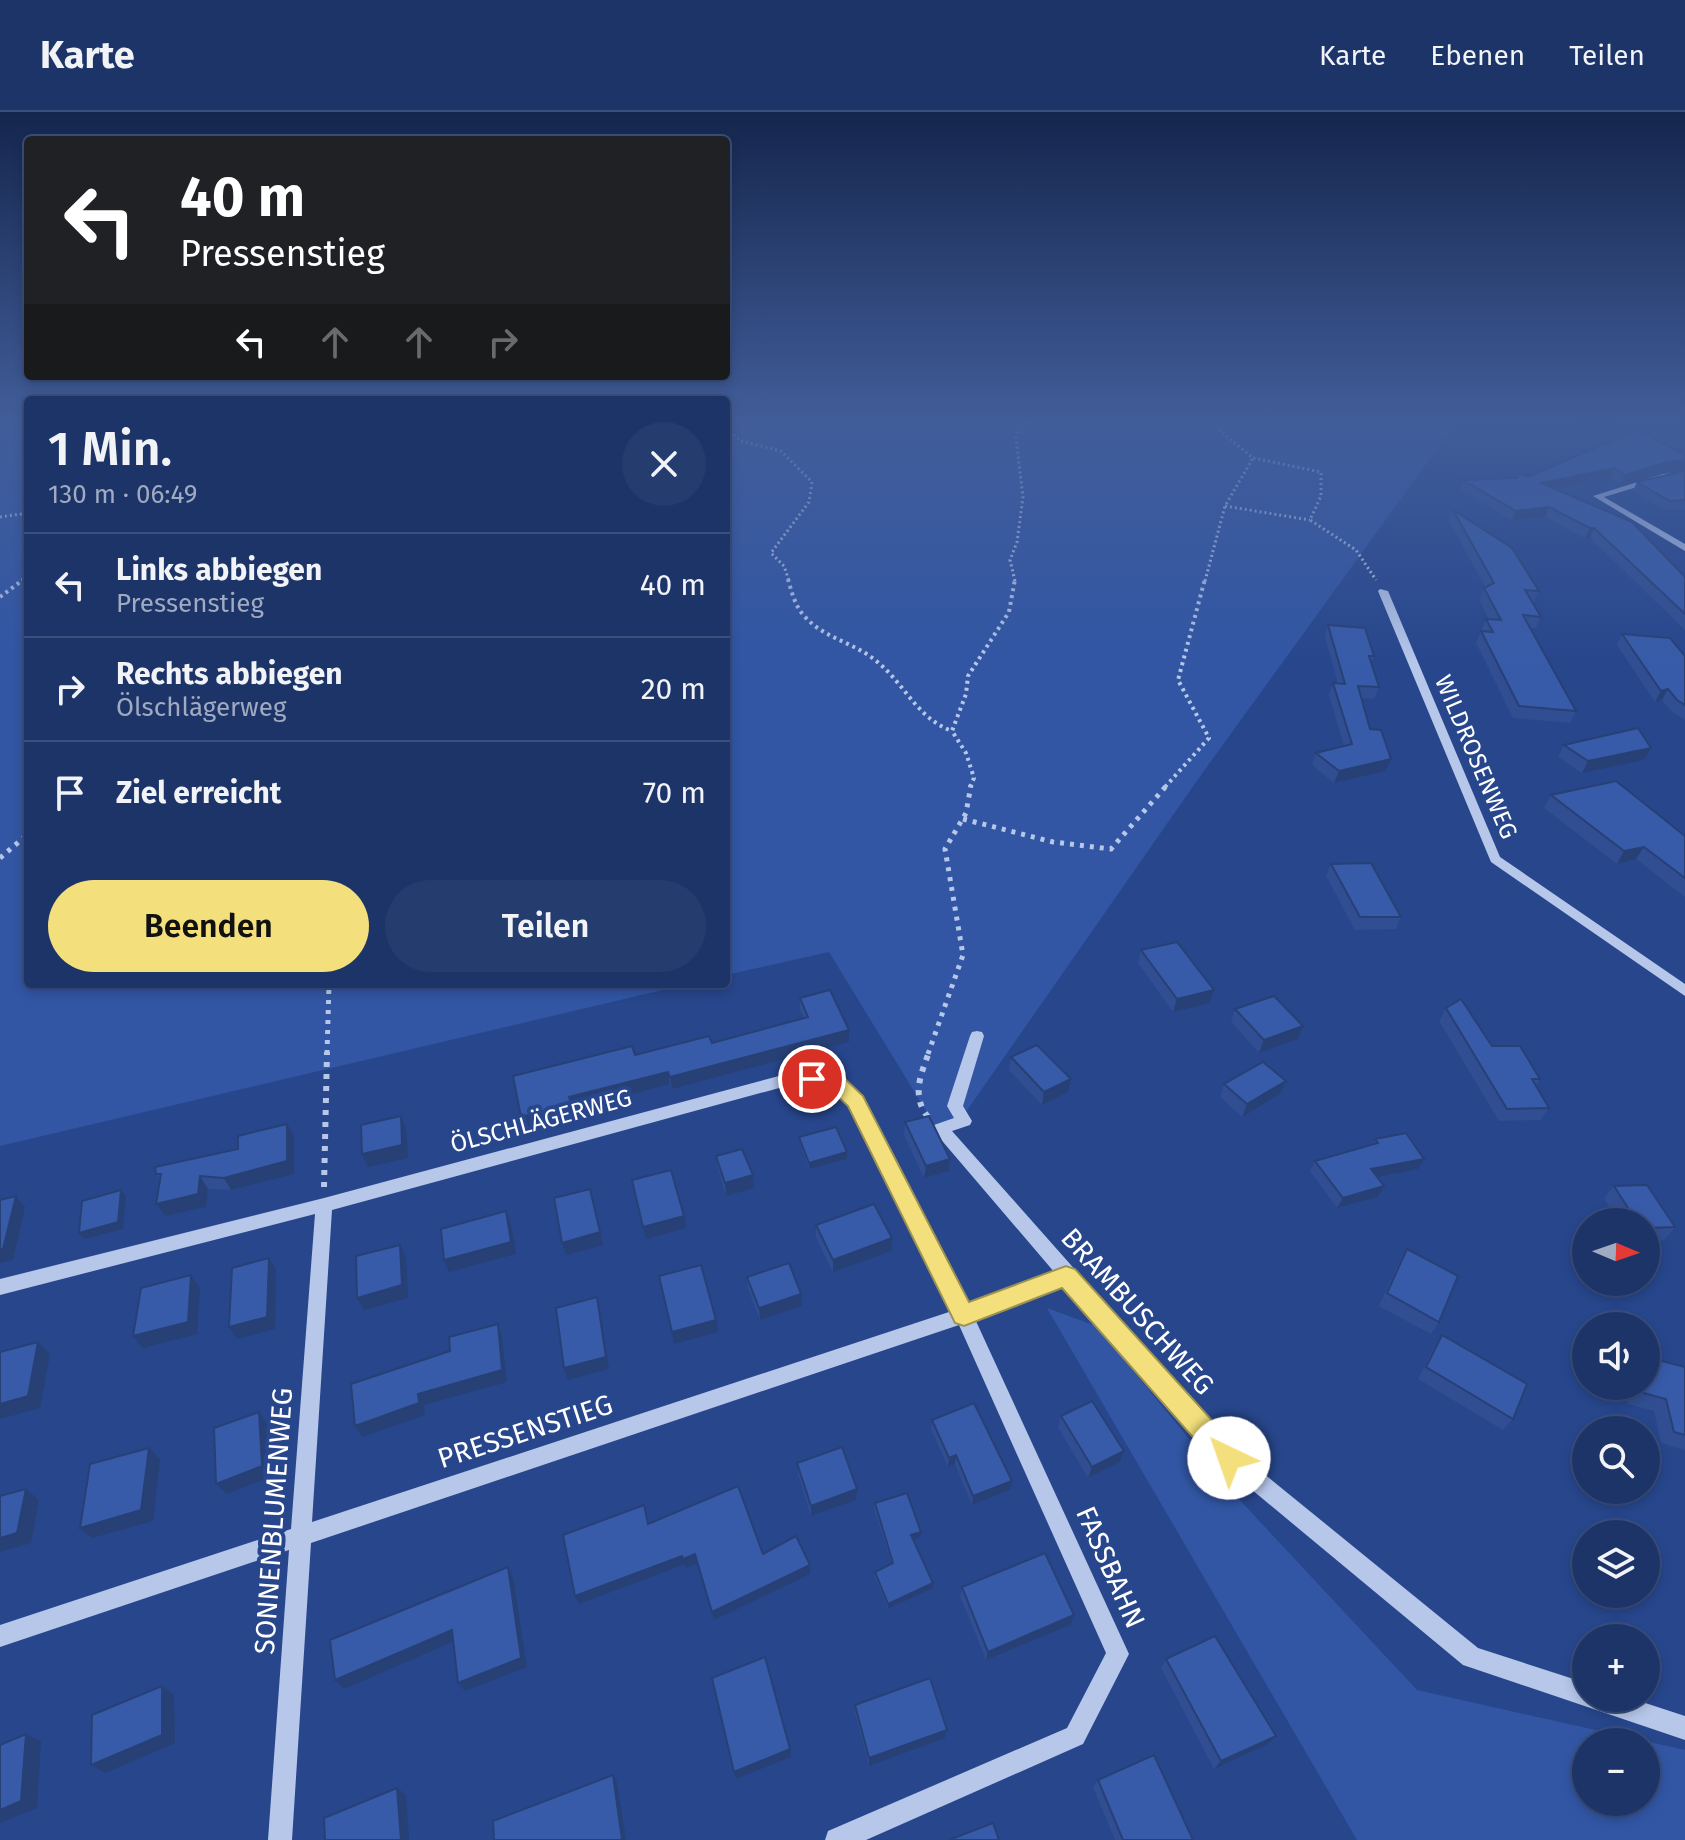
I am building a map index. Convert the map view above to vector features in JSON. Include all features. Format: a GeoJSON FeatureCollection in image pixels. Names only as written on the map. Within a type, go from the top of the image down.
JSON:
{"type":"FeatureCollection","features":[{"type":"Feature","properties":{"kind":"street"},"geometry":{"type":"LineString","coordinates":[[1605,501],[1685,548]]}},
{"type":"Feature","properties":{"kind":"street","name":"WILDROSENWEG"},"geometry":{"type":"LineString","coordinates":[[1383,591],[1495,859],[1685,991]]}},
{"type":"Feature","properties":{"kind":"street"},"geometry":{"type":"LineString","coordinates":[[940,1129],[964,1121],[955,1106],[977,1036]]}},
{"type":"Feature","properties":{"kind":"street","name":"ÖLSCHLÄGERWEG"},"geometry":{"type":"LineString","coordinates":[[0,1287],[324,1205],[790,1079],[833,1080],[856,1101],[964,1315]]}},
{"type":"Feature","properties":{"kind":"street","name":"BRAMBUSCHWEG"},"geometry":{"type":"LineString","coordinates":[[940,1129],[1066,1277],[1229,1458],[1471,1657],[1572,1690]]}},
{"type":"Feature","properties":{"kind":"street","name":"SONNENBLUMENWEG"},"geometry":{"type":"LineString","coordinates":[[280,1840],[324,1205]]}},
{"type":"Feature","properties":{"kind":"street","name":"PRESSENSTIEG"},"geometry":{"type":"LineString","coordinates":[[0,1636],[964,1315],[1066,1277]]}},
{"type":"Feature","properties":{"kind":"street","name":"FASSBAHN"},"geometry":{"type":"LineString","coordinates":[[837,1840],[1075,1736],[1118,1654],[964,1315]]}},
{"type":"Feature","properties":{"kind":"street"},"geometry":{"type":"LineString","coordinates":[[1637,1712],[1685,1728]]}},
{"type":"Feature","properties":{"kind":"path"},"geometry":{"type":"LineString","coordinates":[[809,501],[771,553],[785,567],[787,583],[801,614],[822,630],[878,662],[941,729],[952,731],[966,753],[974,778],[963,819],[945,849],[963,955],[917,1086],[923,1111],[940,1129]]}},
{"type":"Feature","properties":{"kind":"path"},"geometry":{"type":"LineString","coordinates":[[952,731],[966,694],[968,676],[1009,612],[1015,577],[1010,560],[1017,542],[1023,501]]}},
{"type":"Feature","properties":{"kind":"path"},"geometry":{"type":"LineString","coordinates":[[963,819],[1053,842],[1111,849],[1209,738],[1178,680],[1228,501]]}},
{"type":"Feature","properties":{"kind":"path"},"geometry":{"type":"LineString","coordinates":[[1310,520],[1319,501]]}},
{"type":"Feature","properties":{"kind":"path"},"geometry":{"type":"LineString","coordinates":[[1225,506],[1310,520],[1356,550],[1383,591]]}},
{"type":"Feature","properties":{"kind":"path"},"geometry":{"type":"LineString","coordinates":[[0,517],[24,514]]}},
{"type":"Feature","properties":{"kind":"path"},"geometry":{"type":"LineString","coordinates":[[0,597],[24,579]]}},
{"type":"Feature","properties":{"kind":"path"},"geometry":{"type":"LineString","coordinates":[[0,858],[24,837]]}},
{"type":"Feature","properties":{"kind":"path"},"geometry":{"type":"LineString","coordinates":[[324,1205],[329,988]]}},
{"type":"Feature","properties":{"kind":"shaded area"},"geometry":{"type":"Polygon","coordinates":[[[0,501],[24,501],[24,988],[671,988],[0,1146],[0,501]]]}},
{"type":"Feature","properties":{"kind":"shaded area"},"geometry":{"type":"Polygon","coordinates":[[[730,501],[1400,501],[1201,775],[945,1142],[829,952],[730,974],[730,501]]]}},
{"type":"Feature","properties":{"kind":"shaded area"},"geometry":{"type":"Polygon","coordinates":[[[1047,1308],[1096,1326],[1237,1497],[1417,1690],[1587,1728],[1572,1728],[1572,1816],[1660,1816],[1660,1744],[1685,1750],[1685,1840],[1357,1840],[1047,1308]]]}},
{"type":"Feature","properties":{"kind":"building"},"geometry":{"type":"Polygon","coordinates":[[[1498,501],[1582,501],[1632,522],[1685,577],[1685,614],[1594,528],[1549,507],[1516,511],[1498,501]]]}},
{"type":"Feature","properties":{"kind":"building"},"geometry":{"type":"Polygon","coordinates":[[[1453,510],[1512,548],[1539,591],[1525,590],[1541,617],[1523,615],[1576,711],[1519,706],[1481,631],[1493,632],[1486,619],[1501,620],[1484,588],[1494,583],[1453,510]]]}},
{"type":"Feature","properties":{"kind":"building"},"geometry":{"type":"Polygon","coordinates":[[[1328,625],[1365,628],[1374,656],[1369,656],[1379,687],[1358,686],[1370,729],[1381,730],[1391,759],[1339,771],[1316,753],[1352,744],[1333,683],[1345,684],[1328,625]]]}},
{"type":"Feature","properties":{"kind":"building"},"geometry":{"type":"Polygon","coordinates":[[[1622,634],[1670,638],[1685,656],[1685,705],[1668,689],[1661,691],[1622,634]]]}},
{"type":"Feature","properties":{"kind":"building"},"geometry":{"type":"Polygon","coordinates":[[[1638,728],[1651,748],[1588,761],[1564,745],[1638,728]]]}},
{"type":"Feature","properties":{"kind":"building"},"geometry":{"type":"Polygon","coordinates":[[[1616,781],[1685,836],[1685,878],[1644,847],[1624,851],[1551,795],[1616,781]]]}},
{"type":"Feature","properties":{"kind":"building"},"geometry":{"type":"Polygon","coordinates":[[[1371,863],[1401,917],[1360,917],[1331,864],[1371,863]]]}},
{"type":"Feature","properties":{"kind":"building"},"geometry":{"type":"Polygon","coordinates":[[[1177,942],[1214,990],[1177,999],[1141,950],[1177,942]]]}},
{"type":"Feature","properties":{"kind":"building"},"geometry":{"type":"Polygon","coordinates":[[[830,990],[849,1030],[670,1077],[668,1072],[569,1097],[571,1104],[521,1117],[513,1076],[632,1046],[635,1055],[709,1036],[712,1043],[808,1017],[800,998],[830,990]]]}},
{"type":"Feature","properties":{"kind":"building"},"geometry":{"type":"Polygon","coordinates":[[[1274,996],[1303,1026],[1264,1040],[1235,1009],[1274,996]]]}},
{"type":"Feature","properties":{"kind":"building"},"geometry":{"type":"Polygon","coordinates":[[[1461,999],[1492,1046],[1520,1046],[1540,1079],[1532,1079],[1549,1108],[1507,1109],[1446,1008],[1461,999]]]}},
{"type":"Feature","properties":{"kind":"building"},"geometry":{"type":"Polygon","coordinates":[[[1037,1045],[1071,1079],[1044,1092],[1011,1057],[1037,1045]]]}},
{"type":"Feature","properties":{"kind":"building"},"geometry":{"type":"Polygon","coordinates":[[[1263,1062],[1286,1081],[1247,1104],[1224,1084],[1263,1062]]]}},
{"type":"Feature","properties":{"kind":"building"},"geometry":{"type":"Polygon","coordinates":[[[401,1116],[402,1145],[362,1154],[361,1125],[401,1116]]]}},
{"type":"Feature","properties":{"kind":"building"},"geometry":{"type":"Polygon","coordinates":[[[929,1116],[950,1159],[926,1166],[905,1122],[929,1116]]]}},
{"type":"Feature","properties":{"kind":"building"},"geometry":{"type":"Polygon","coordinates":[[[287,1124],[287,1161],[224,1178],[200,1176],[198,1194],[156,1204],[161,1174],[156,1174],[155,1167],[238,1149],[238,1136],[287,1124]]]}},
{"type":"Feature","properties":{"kind":"building"},"geometry":{"type":"Polygon","coordinates":[[[836,1127],[847,1152],[809,1163],[799,1137],[836,1127]]]}},
{"type":"Feature","properties":{"kind":"building"},"geometry":{"type":"Polygon","coordinates":[[[1406,1133],[1424,1159],[1371,1169],[1384,1186],[1343,1198],[1315,1161],[1378,1143],[1375,1139],[1406,1133]]]}},
{"type":"Feature","properties":{"kind":"building"},"geometry":{"type":"Polygon","coordinates":[[[742,1149],[753,1175],[725,1183],[716,1156],[742,1149]]]}},
{"type":"Feature","properties":{"kind":"building"},"geometry":{"type":"Polygon","coordinates":[[[671,1170],[684,1216],[643,1227],[632,1180],[671,1170]]]}},
{"type":"Feature","properties":{"kind":"building"},"geometry":{"type":"Polygon","coordinates":[[[1647,1185],[1675,1227],[1660,1228],[1660,1208],[1628,1208],[1614,1186],[1647,1185]]]}},
{"type":"Feature","properties":{"kind":"building"},"geometry":{"type":"Polygon","coordinates":[[[590,1189],[600,1232],[562,1243],[554,1198],[590,1189]]]}},
{"type":"Feature","properties":{"kind":"building"},"geometry":{"type":"Polygon","coordinates":[[[121,1190],[118,1222],[79,1233],[82,1201],[121,1190]]]}},
{"type":"Feature","properties":{"kind":"building"},"geometry":{"type":"Polygon","coordinates":[[[16,1196],[3,1249],[0,1250],[0,1200],[16,1196]]]}},
{"type":"Feature","properties":{"kind":"building"},"geometry":{"type":"Polygon","coordinates":[[[874,1204],[892,1238],[833,1260],[816,1225],[874,1204]]]}},
{"type":"Feature","properties":{"kind":"building"},"geometry":{"type":"Polygon","coordinates":[[[506,1211],[511,1242],[444,1260],[441,1229],[506,1211]]]}},
{"type":"Feature","properties":{"kind":"building"},"geometry":{"type":"Polygon","coordinates":[[[400,1245],[402,1285],[357,1298],[356,1256],[400,1245]]]}},
{"type":"Feature","properties":{"kind":"building"},"geometry":{"type":"Polygon","coordinates":[[[1407,1249],[1458,1276],[1439,1322],[1387,1293],[1407,1249]]]}},
{"type":"Feature","properties":{"kind":"building"},"geometry":{"type":"Polygon","coordinates":[[[269,1258],[267,1317],[229,1327],[232,1268],[269,1258]]]}},
{"type":"Feature","properties":{"kind":"building"},"geometry":{"type":"Polygon","coordinates":[[[789,1263],[801,1294],[759,1308],[747,1277],[789,1263]]]}},
{"type":"Feature","properties":{"kind":"building"},"geometry":{"type":"Polygon","coordinates":[[[701,1265],[716,1320],[672,1332],[659,1276],[701,1265]]]}},
{"type":"Feature","properties":{"kind":"building"},"geometry":{"type":"Polygon","coordinates":[[[191,1275],[188,1322],[133,1336],[141,1288],[191,1275]]]}},
{"type":"Feature","properties":{"kind":"building"},"geometry":{"type":"Polygon","coordinates":[[[597,1297],[606,1357],[564,1368],[556,1308],[597,1297]]]}},
{"type":"Feature","properties":{"kind":"building"},"geometry":{"type":"Polygon","coordinates":[[[498,1324],[502,1370],[418,1394],[419,1403],[355,1426],[351,1384],[450,1351],[449,1337],[498,1324]]]}},
{"type":"Feature","properties":{"kind":"building"},"geometry":{"type":"Polygon","coordinates":[[[1442,1335],[1527,1384],[1513,1419],[1426,1367],[1442,1335]]]}},
{"type":"Feature","properties":{"kind":"building"},"geometry":{"type":"Polygon","coordinates":[[[38,1342],[28,1396],[0,1404],[0,1352],[38,1342]]]}},
{"type":"Feature","properties":{"kind":"building"},"geometry":{"type":"Polygon","coordinates":[[[1660,1361],[1685,1367],[1685,1435],[1674,1432],[1666,1399],[1660,1397],[1660,1361]]]}},
{"type":"Feature","properties":{"kind":"building"},"geometry":{"type":"Polygon","coordinates":[[[1092,1401],[1124,1451],[1092,1467],[1061,1416],[1092,1401]]]}},
{"type":"Feature","properties":{"kind":"building"},"geometry":{"type":"Polygon","coordinates":[[[974,1403],[1012,1481],[973,1496],[956,1455],[949,1458],[932,1420],[974,1403]]]}},
{"type":"Feature","properties":{"kind":"building"},"geometry":{"type":"Polygon","coordinates":[[[259,1412],[262,1466],[216,1484],[214,1428],[259,1412]]]}},
{"type":"Feature","properties":{"kind":"building"},"geometry":{"type":"Polygon","coordinates":[[[842,1447],[857,1489],[811,1506],[797,1463],[842,1447]]]}},
{"type":"Feature","properties":{"kind":"building"},"geometry":{"type":"Polygon","coordinates":[[[149,1448],[141,1510],[80,1528],[90,1464],[149,1448]]]}},
{"type":"Feature","properties":{"kind":"building"},"geometry":{"type":"Polygon","coordinates":[[[738,1486],[763,1554],[796,1536],[810,1565],[712,1612],[695,1554],[683,1559],[682,1556],[575,1596],[563,1535],[644,1505],[648,1524],[738,1486]]]}},
{"type":"Feature","properties":{"kind":"building"},"geometry":{"type":"Polygon","coordinates":[[[26,1489],[17,1533],[0,1538],[0,1496],[26,1489]]]}},
{"type":"Feature","properties":{"kind":"building"},"geometry":{"type":"Polygon","coordinates":[[[907,1493],[921,1532],[911,1535],[933,1583],[888,1604],[875,1572],[893,1563],[875,1503],[907,1493]]]}},
{"type":"Feature","properties":{"kind":"building"},"geometry":{"type":"Polygon","coordinates":[[[1045,1553],[1074,1615],[988,1652],[962,1587],[1045,1553]]]}},
{"type":"Feature","properties":{"kind":"building"},"geometry":{"type":"Polygon","coordinates":[[[508,1567],[521,1658],[458,1683],[452,1630],[335,1680],[330,1640],[508,1567]]]}},
{"type":"Feature","properties":{"kind":"building"},"geometry":{"type":"Polygon","coordinates":[[[1215,1636],[1276,1736],[1221,1761],[1166,1659],[1215,1636]]]}},
{"type":"Feature","properties":{"kind":"building"},"geometry":{"type":"Polygon","coordinates":[[[765,1657],[790,1749],[734,1772],[712,1678],[765,1657]]]}},
{"type":"Feature","properties":{"kind":"building"},"geometry":{"type":"Polygon","coordinates":[[[930,1678],[947,1730],[869,1758],[855,1705],[930,1678]]]}},
{"type":"Feature","properties":{"kind":"building"},"geometry":{"type":"Polygon","coordinates":[[[162,1686],[162,1735],[91,1765],[92,1715],[162,1686]]]}},
{"type":"Feature","properties":{"kind":"building"},"geometry":{"type":"Polygon","coordinates":[[[26,1734],[21,1801],[0,1810],[0,1745],[26,1734]]]}},
{"type":"Feature","properties":{"kind":"building"},"geometry":{"type":"Polygon","coordinates":[[[1154,1755],[1193,1840],[1123,1840],[1098,1780],[1154,1755]]]}},
{"type":"Feature","properties":{"kind":"building"},"geometry":{"type":"Polygon","coordinates":[[[613,1775],[622,1840],[494,1840],[493,1821],[613,1775]]]}},
{"type":"Feature","properties":{"kind":"building"},"geometry":{"type":"Polygon","coordinates":[[[397,1788],[401,1840],[325,1840],[324,1818],[397,1788]]]}},
{"type":"Feature","properties":{"kind":"building"},"geometry":{"type":"Polygon","coordinates":[[[993,1823],[999,1840],[949,1840],[993,1823]]]}},
{"type":"Feature","properties":{"kind":"route"},"geometry":{"type":"LineString","coordinates":[[812,1079],[833,1080],[856,1101],[964,1315],[1066,1277],[1229,1458]]}}]}
